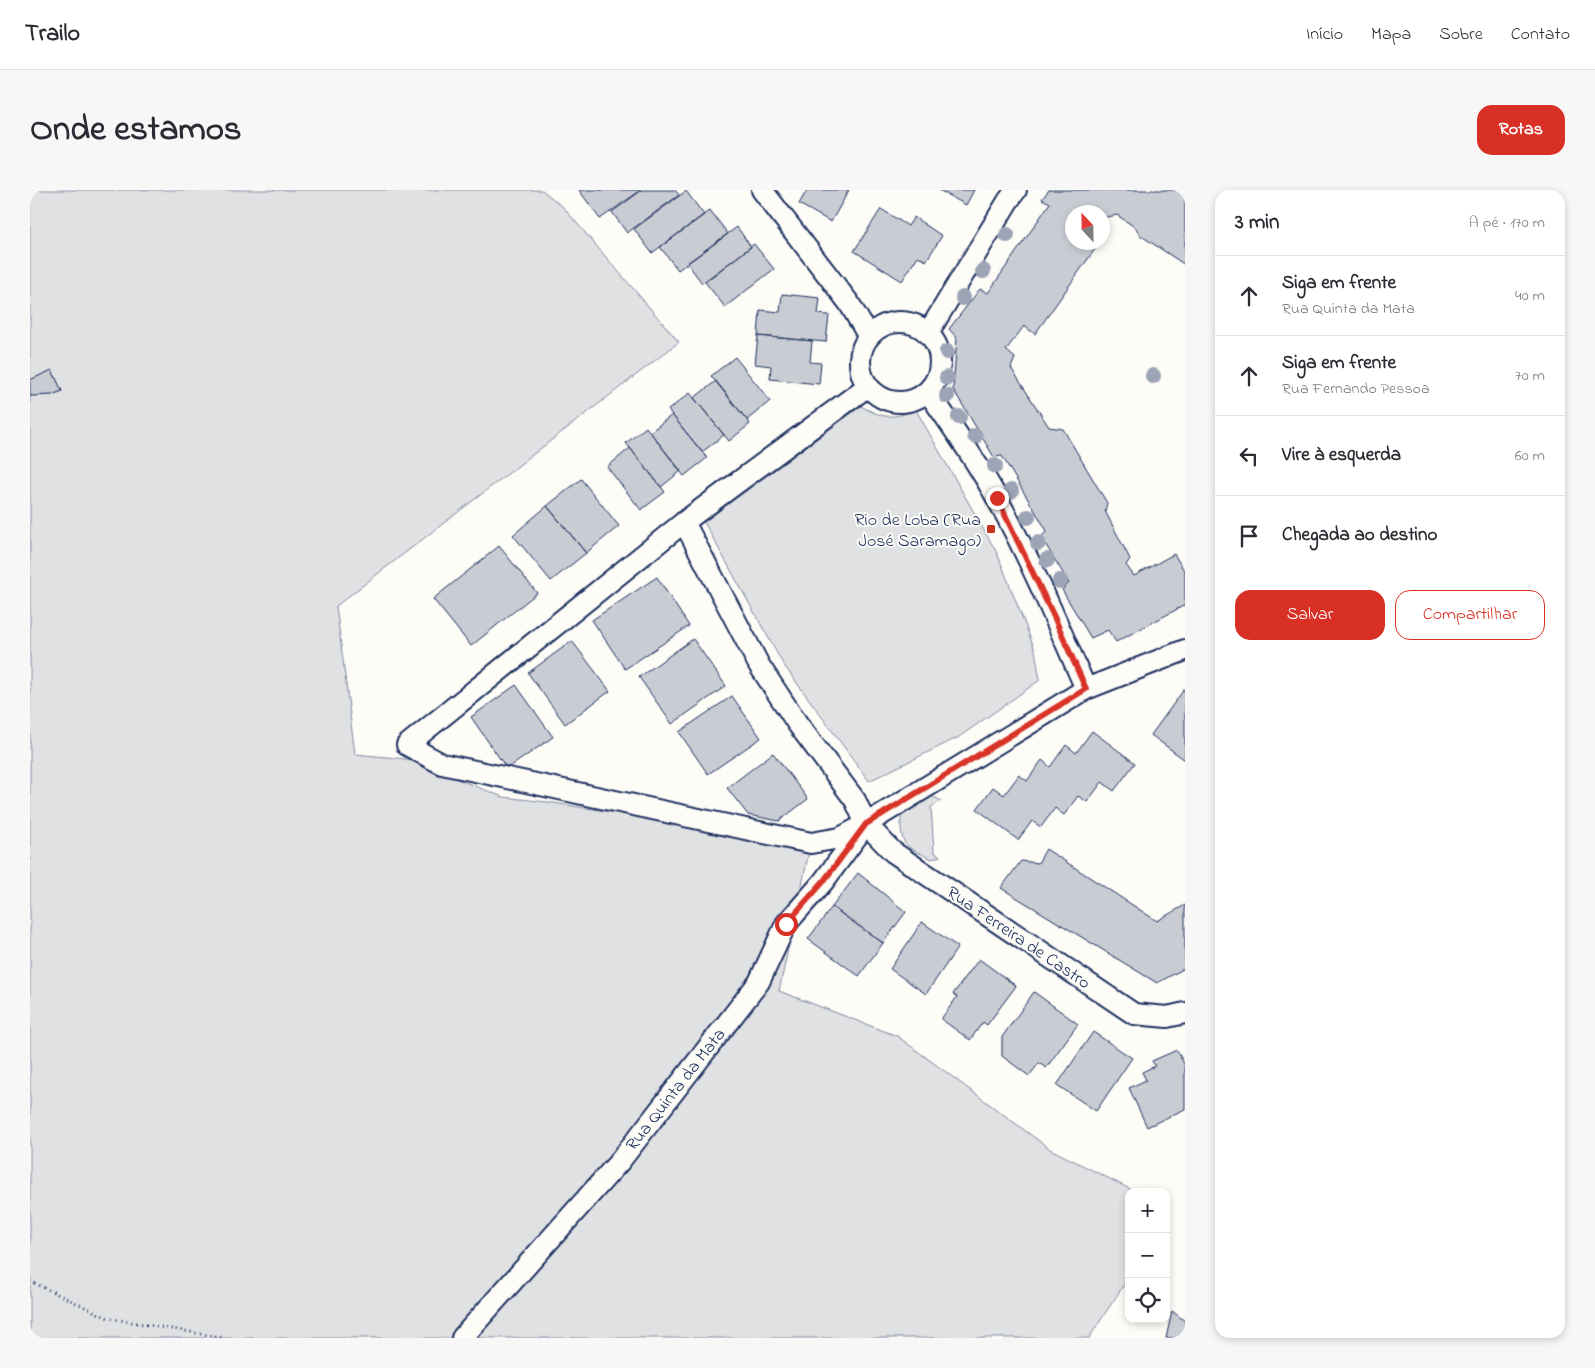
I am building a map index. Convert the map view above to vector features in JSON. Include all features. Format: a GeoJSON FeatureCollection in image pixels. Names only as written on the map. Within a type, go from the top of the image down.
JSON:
{"type":"FeatureCollection","features":[{"type":"Feature","properties":{"kind":"street"},"geometry":{"type":"LineString","coordinates":[[762,190],[849,303],[869,337]]}},
{"type":"Feature","properties":{"kind":"street"},"geometry":{"type":"LineString","coordinates":[[928,334],[1016,190]]}},
{"type":"Feature","properties":{"kind":"street"},"geometry":{"type":"LineString","coordinates":[[898,322],[909,323],[919,327],[928,334],[936,344],[940,356],[940,369],[936,382],[928,392],[916,399],[903,403],[890,401],[878,396],[868,386],[862,375],[860,362],[862,348],[869,337],[877,329],[887,324],[898,322]]}},
{"type":"Feature","properties":{"kind":"street"},"geometry":{"type":"LineString","coordinates":[[868,386],[684,522],[407,745],[442,764],[811,843],[840,838],[866,824],[1086,689],[1185,650]]}},
{"type":"Feature","properties":{"kind":"street"},"geometry":{"type":"LineString","coordinates":[[928,392],[976,462],[997,498],[1086,689]]}},
{"type":"Feature","properties":{"kind":"street","name":"Rua Ferreira de Castro"},"geometry":{"type":"LineString","coordinates":[[684,522],[759,665],[796,723],[855,800],[866,824],[893,852],[1134,1014],[1167,1017],[1185,1013]]}},
{"type":"Feature","properties":{"kind":"street","name":"Rua Quinta da Mata"},"geometry":{"type":"LineString","coordinates":[[462,1338],[626,1153],[759,982],[786,924],[823,882],[866,824]]}},
{"type":"Feature","properties":{"kind":"path"},"geometry":{"type":"LineString","coordinates":[[30,1281],[108,1318],[225,1338]]}},
{"type":"Feature","properties":{"kind":"shaded area"},"geometry":{"type":"Polygon","coordinates":[[[30,190],[542,190],[563,207],[679,342],[336,606],[355,754],[406,759],[503,797],[547,802],[811,843],[779,991],[897,1036],[1050,1149],[1128,1188],[1125,1188],[1125,1283],[1089,1338],[30,1338],[30,396],[52,395],[62,391],[52,370],[30,380],[30,190]]]}},
{"type":"Feature","properties":{"kind":"shaded area"},"geometry":{"type":"Polygon","coordinates":[[[861,406],[888,416],[901,415],[916,410],[997,553],[1035,650],[1040,680],[959,737],[869,781],[783,664],[704,522],[861,406]]]}},
{"type":"Feature","properties":{"kind":"shaded area"},"geometry":{"type":"Polygon","coordinates":[[[932,796],[941,801],[931,807],[934,852],[940,856],[932,859],[910,848],[903,840],[901,815],[910,807],[932,796]]]}},
{"type":"Feature","properties":{"kind":"building"},"geometry":{"type":"Polygon","coordinates":[[[579,190],[641,190],[600,219],[579,190]]]}},
{"type":"Feature","properties":{"kind":"building"},"geometry":{"type":"Polygon","coordinates":[[[642,190],[675,190],[679,195],[627,233],[612,212],[642,190]]]}},
{"type":"Feature","properties":{"kind":"building"},"geometry":{"type":"Polygon","coordinates":[[[807,190],[849,190],[831,222],[799,204],[807,190]]]}},
{"type":"Feature","properties":{"kind":"building"},"geometry":{"type":"Polygon","coordinates":[[[939,190],[974,190],[966,205],[939,190]]]}},
{"type":"Feature","properties":{"kind":"building"},"geometry":{"type":"Polygon","coordinates":[[[1049,190],[1181,190],[1185,192],[1185,265],[1140,235],[1136,228],[1117,215],[1110,216],[1110,205],[1065,205],[1065,250],[1094,250],[1035,334],[1024,326],[1006,350],[1015,358],[1011,368],[1049,427],[1063,429],[1107,503],[1105,511],[1130,559],[1126,565],[1134,576],[1174,554],[1185,572],[1185,605],[1116,642],[1108,630],[1091,638],[1062,590],[1069,583],[1041,537],[1047,531],[1002,456],[994,457],[953,389],[957,338],[949,329],[980,289],[988,293],[1050,203],[1042,199],[1049,190]]]}},
{"type":"Feature","properties":{"kind":"building"},"geometry":{"type":"Polygon","coordinates":[[[686,191],[704,215],[652,253],[634,229],[686,191]]]}},
{"type":"Feature","properties":{"kind":"building"},"geometry":{"type":"Polygon","coordinates":[[[881,209],[908,226],[914,217],[942,236],[926,261],[918,256],[902,281],[854,251],[881,209]]]}},
{"type":"Feature","properties":{"kind":"building"},"geometry":{"type":"Polygon","coordinates":[[[710,210],[728,234],[678,270],[660,247],[710,210]]]}},
{"type":"Feature","properties":{"kind":"building"},"geometry":{"type":"Polygon","coordinates":[[[737,227],[751,247],[702,283],[687,263],[737,227]]]}},
{"type":"Feature","properties":{"kind":"building"},"geometry":{"type":"Polygon","coordinates":[[[754,244],[774,269],[725,307],[705,282],[754,244]]]}},
{"type":"Feature","properties":{"kind":"building"},"geometry":{"type":"Polygon","coordinates":[[[782,294],[820,298],[818,314],[829,315],[826,342],[758,336],[760,310],[780,312],[782,294]]]}},
{"type":"Feature","properties":{"kind":"building"},"geometry":{"type":"Polygon","coordinates":[[[758,336],[812,341],[810,362],[821,363],[819,384],[770,379],[771,366],[755,364],[758,336]]]}},
{"type":"Feature","properties":{"kind":"building"},"geometry":{"type":"Polygon","coordinates":[[[735,357],[770,401],[747,420],[711,376],[735,357]]]}},
{"type":"Feature","properties":{"kind":"building"},"geometry":{"type":"Polygon","coordinates":[[[52,370],[62,391],[52,395],[30,396],[30,380],[52,370]]]}},
{"type":"Feature","properties":{"kind":"building"},"geometry":{"type":"Polygon","coordinates":[[[716,381],[750,424],[729,441],[694,398],[716,381]]]}},
{"type":"Feature","properties":{"kind":"building"},"geometry":{"type":"Polygon","coordinates":[[[690,393],[724,435],[702,452],[668,410],[690,393]]]}},
{"type":"Feature","properties":{"kind":"building"},"geometry":{"type":"Polygon","coordinates":[[[672,415],[707,458],[684,476],[650,432],[672,415]]]}},
{"type":"Feature","properties":{"kind":"building"},"geometry":{"type":"Polygon","coordinates":[[[646,427],[681,471],[661,487],[626,443],[646,427]]]}},
{"type":"Feature","properties":{"kind":"building"},"geometry":{"type":"Polygon","coordinates":[[[630,448],[665,492],[641,510],[607,467],[630,448]]]}},
{"type":"Feature","properties":{"kind":"building"},"geometry":{"type":"Polygon","coordinates":[[[581,479],[619,526],[586,553],[547,506],[581,479]]]}},
{"type":"Feature","properties":{"kind":"building"},"geometry":{"type":"Polygon","coordinates":[[[547,506],[586,553],[551,581],[513,535],[547,506]]]}},
{"type":"Feature","properties":{"kind":"building"},"geometry":{"type":"Polygon","coordinates":[[[499,546],[537,593],[471,646],[433,599],[499,546]]]}},
{"type":"Feature","properties":{"kind":"building"},"geometry":{"type":"Polygon","coordinates":[[[657,577],[689,626],[625,669],[592,620],[657,577]]]}},
{"type":"Feature","properties":{"kind":"building"},"geometry":{"type":"Polygon","coordinates":[[[693,639],[726,686],[672,724],[639,677],[693,639]]]}},
{"type":"Feature","properties":{"kind":"building"},"geometry":{"type":"Polygon","coordinates":[[[572,641],[610,691],[565,724],[528,673],[572,641]]]}},
{"type":"Feature","properties":{"kind":"building"},"geometry":{"type":"Polygon","coordinates":[[[516,685],[553,737],[507,769],[471,717],[516,685]]]}},
{"type":"Feature","properties":{"kind":"building"},"geometry":{"type":"Polygon","coordinates":[[[1185,688],[1185,760],[1151,735],[1185,688]]]}},
{"type":"Feature","properties":{"kind":"building"},"geometry":{"type":"Polygon","coordinates":[[[732,696],[761,738],[708,774],[679,732],[732,696]]]}},
{"type":"Feature","properties":{"kind":"building"},"geometry":{"type":"Polygon","coordinates":[[[1092,731],[1135,763],[1114,791],[1102,782],[1087,802],[1078,796],[1064,815],[1055,808],[1041,827],[1032,821],[1018,840],[977,809],[993,787],[1004,795],[1019,775],[1027,781],[1042,760],[1050,767],[1066,745],[1076,753],[1092,731]]]}},
{"type":"Feature","properties":{"kind":"building"},"geometry":{"type":"Polygon","coordinates":[[[773,753],[808,799],[779,821],[748,815],[727,788],[773,753]]]}},
{"type":"Feature","properties":{"kind":"building"},"geometry":{"type":"Polygon","coordinates":[[[1046,849],[1157,921],[1185,905],[1185,968],[1157,983],[1001,888],[1021,861],[1038,863],[1046,849]]]}},
{"type":"Feature","properties":{"kind":"building"},"geometry":{"type":"Polygon","coordinates":[[[858,873],[906,912],[883,943],[832,907],[858,873]]]}},
{"type":"Feature","properties":{"kind":"building"},"geometry":{"type":"Polygon","coordinates":[[[832,907],[883,943],[859,976],[808,939],[832,907]]]}},
{"type":"Feature","properties":{"kind":"building"},"geometry":{"type":"Polygon","coordinates":[[[922,922],[958,947],[926,994],[890,969],[922,922]]]}},
{"type":"Feature","properties":{"kind":"building"},"geometry":{"type":"Polygon","coordinates":[[[979,959],[1016,986],[987,1025],[983,1022],[970,1040],[941,1019],[957,997],[953,994],[979,959]]]}},
{"type":"Feature","properties":{"kind":"building"},"geometry":{"type":"Polygon","coordinates":[[[1034,992],[1078,1024],[1046,1068],[1039,1063],[1029,1076],[1002,1056],[1002,1037],[1034,992]]]}},
{"type":"Feature","properties":{"kind":"building"},"geometry":{"type":"Polygon","coordinates":[[[1093,1032],[1132,1058],[1096,1111],[1057,1085],[1093,1032]]]}},
{"type":"Feature","properties":{"kind":"building"},"geometry":{"type":"Polygon","coordinates":[[[1177,1050],[1185,1066],[1185,1109],[1147,1127],[1129,1088],[1146,1080],[1142,1072],[1155,1066],[1152,1061],[1177,1050]]]}},
{"type":"Feature","properties":{"kind":"building"},"geometry":{"type":"Polygon","coordinates":[[[1172,1311],[1185,1321],[1185,1338],[1166,1338],[1172,1311]]]}},
{"type":"Feature","properties":{"kind":"place","name":"Rio de Loba (Rua José Saramago)"},"geometry":{"type":"Point","coordinates":[991,529]}},
{"type":"Feature","properties":{"kind":"route"},"geometry":{"type":"LineString","coordinates":[[786,924],[823,882],[866,824],[1086,689],[997,498]]}}]}
